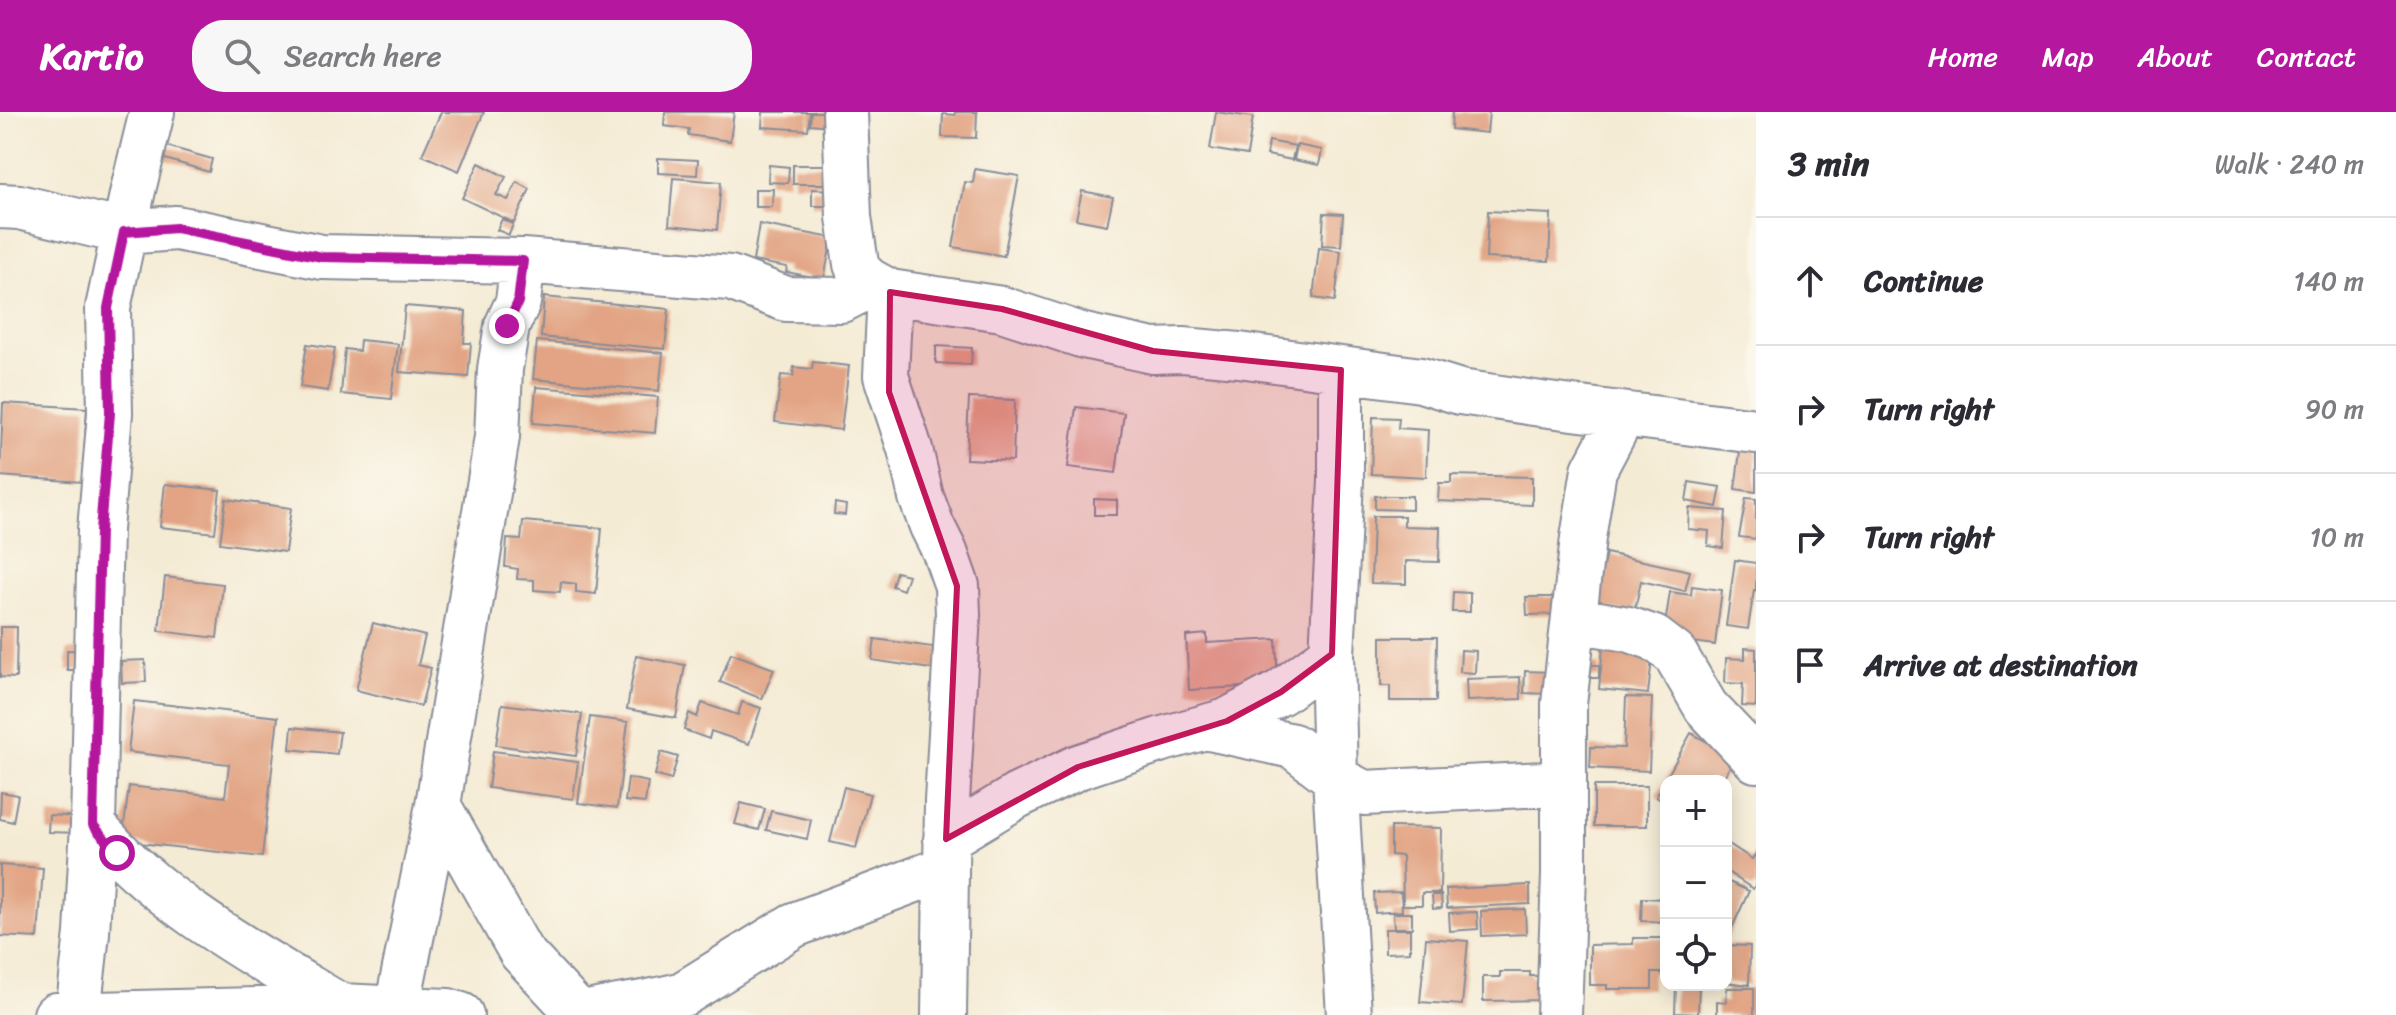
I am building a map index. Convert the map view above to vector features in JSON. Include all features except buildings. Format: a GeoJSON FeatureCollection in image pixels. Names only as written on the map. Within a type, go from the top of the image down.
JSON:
{"type":"FeatureCollection","features":[{"type":"Feature","properties":{"kind":"street"},"geometry":{"type":"LineString","coordinates":[[152,112],[108,308],[110,413],[100,530],[93,825],[87,933],[67,1014],[340,1006],[448,1011],[461,1015]]}},
{"type":"Feature","properties":{"kind":"street"},"geometry":{"type":"LineString","coordinates":[[845,112],[852,239],[859,271],[882,288],[1002,309],[1084,336],[1153,351],[1239,355],[1421,380],[1460,392],[1756,431]]}},
{"type":"Feature","properties":{"kind":"street"},"geometry":{"type":"LineString","coordinates":[[0,206],[19,207],[124,232],[176,228],[322,257],[523,261],[730,278],[786,299],[842,300],[882,288]]}},
{"type":"Feature","properties":{"kind":"street"},"geometry":{"type":"LineString","coordinates":[[397,1008],[438,805],[497,437],[504,341],[518,302],[523,261]]}},
{"type":"Feature","properties":{"kind":"street"},"geometry":{"type":"LineString","coordinates":[[882,288],[889,392],[910,449],[921,497],[957,586],[945,854],[944,1015]]}},
{"type":"Feature","properties":{"kind":"street"},"geometry":{"type":"LineString","coordinates":[[1341,370],[1341,481],[1332,654],[1335,778],[1349,1015]]}},
{"type":"Feature","properties":{"kind":"street"},"geometry":{"type":"LineString","coordinates":[[1559,1015],[1564,874],[1564,704],[1594,470],[1623,415]]}},
{"type":"Feature","properties":{"kind":"street"},"geometry":{"type":"LineString","coordinates":[[1575,620],[1628,629],[1654,638],[1675,654],[1706,707],[1756,760]]}},
{"type":"Feature","properties":{"kind":"street"},"geometry":{"type":"LineString","coordinates":[[438,805],[521,952],[580,1015],[683,994],[794,925],[945,854],[1017,796],[1078,767],[1227,721],[1261,705],[1332,654]]}},
{"type":"Feature","properties":{"kind":"street"},"geometry":{"type":"LineString","coordinates":[[1205,727],[1293,746],[1335,778],[1364,793],[1564,783]]}},
{"type":"Feature","properties":{"kind":"street"},"geometry":{"type":"LineString","coordinates":[[93,825],[117,853],[150,882],[240,946],[340,1006]]}},
{"type":"Feature","properties":{"kind":"highlighted area"},"geometry":{"type":"Polygon","coordinates":[[[890,292],[1002,309],[1153,351],[1341,370],[1332,654],[1281,692],[1227,721],[1078,767],[946,839],[957,586],[889,392],[890,292]]]}},
{"type":"Feature","properties":{"kind":"route"},"geometry":{"type":"LineString","coordinates":[[117,853],[93,825],[100,530],[110,413],[108,308],[124,232],[176,228],[322,257],[523,261],[518,302],[507,326]]}}]}
